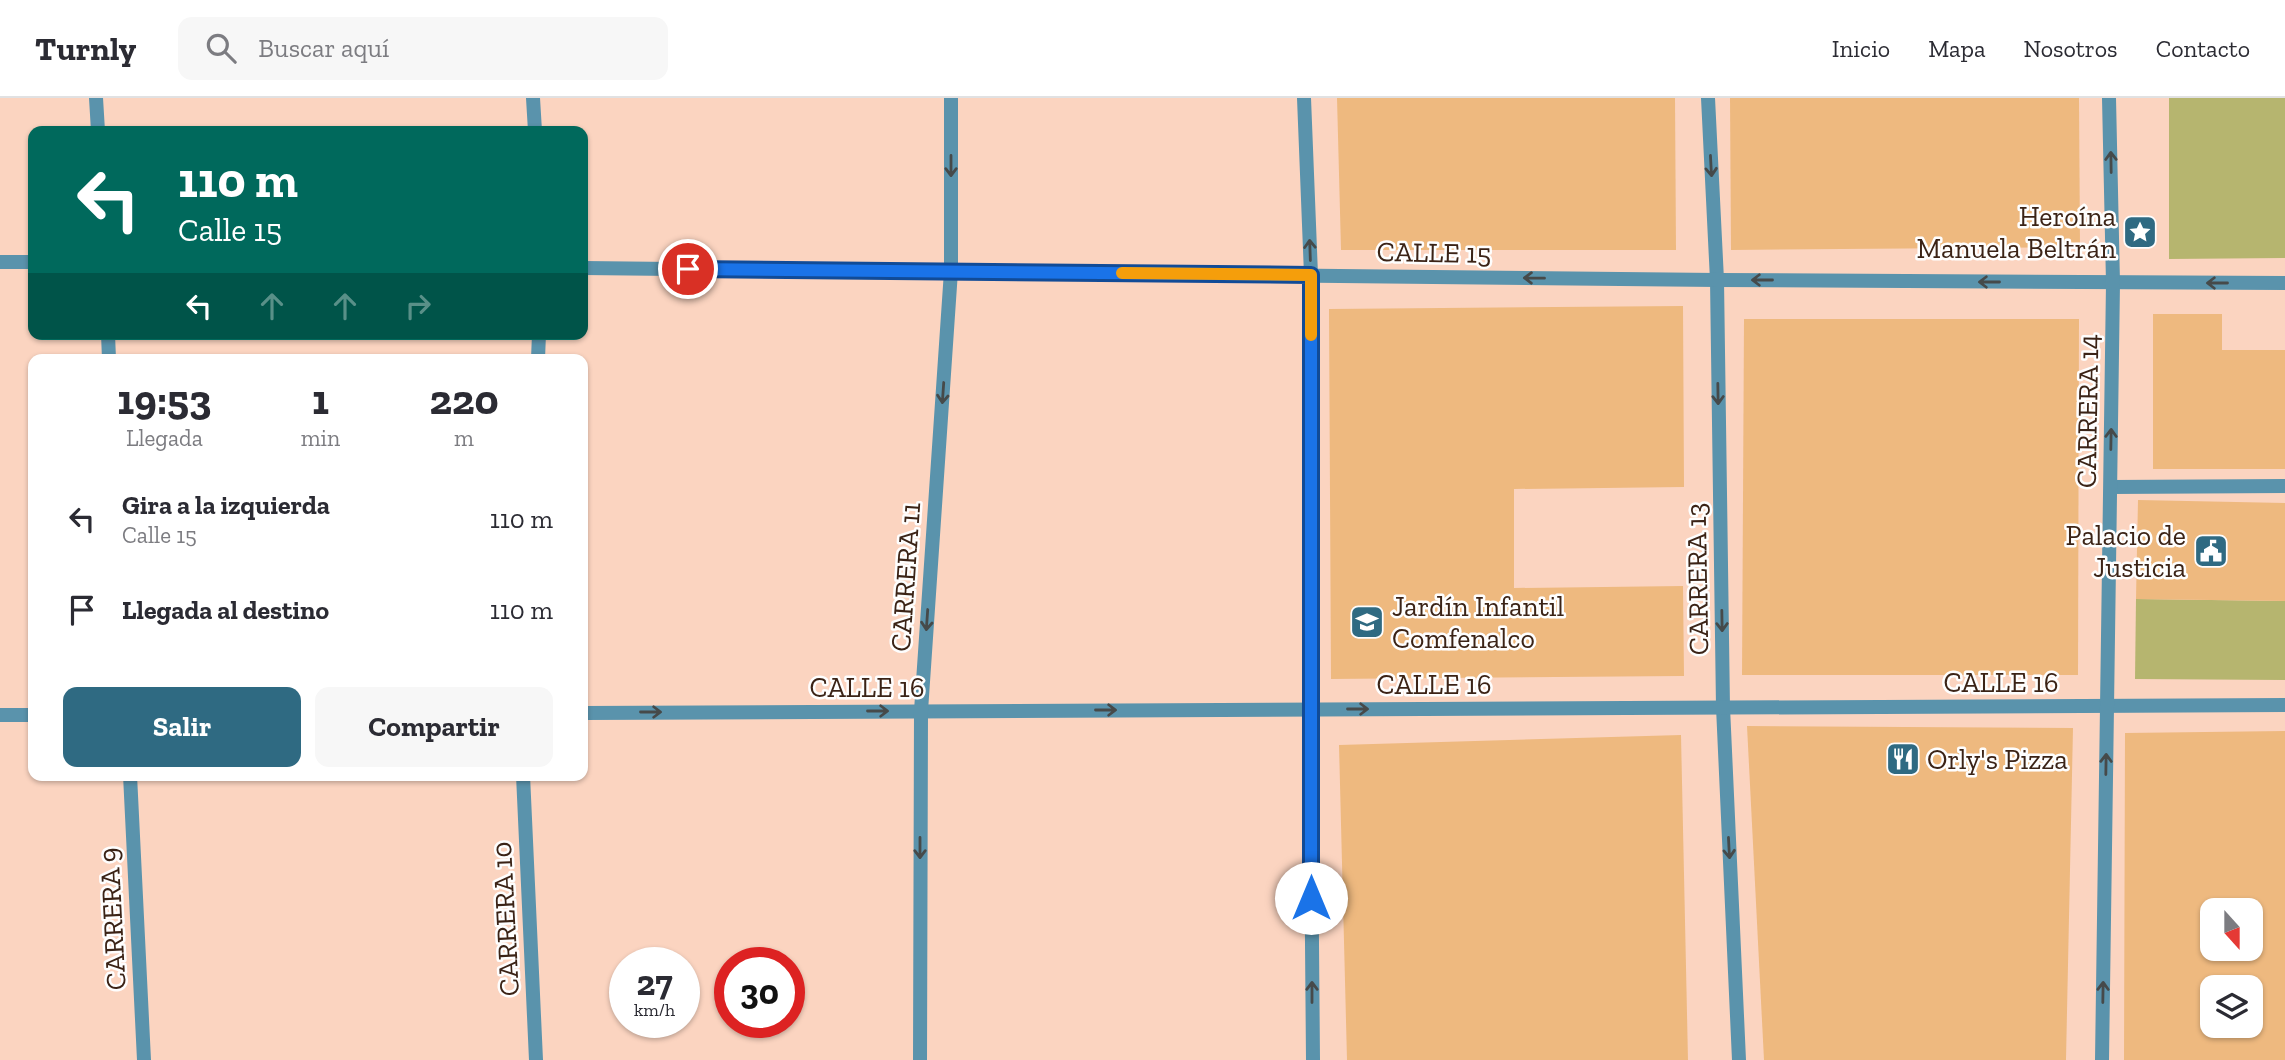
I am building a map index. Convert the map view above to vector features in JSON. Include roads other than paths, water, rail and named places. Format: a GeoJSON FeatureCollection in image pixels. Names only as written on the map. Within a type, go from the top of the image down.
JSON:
{"type":"FeatureCollection","features":[{"type":"Feature","properties":{"kind":"street"},"geometry":{"type":"LineString","coordinates":[[96,98],[98,126]]}},
{"type":"Feature","properties":{"kind":"street"},"geometry":{"type":"LineString","coordinates":[[533,98],[535,126]]}},
{"type":"Feature","properties":{"kind":"street","name":"CARRERA 11"},"geometry":{"type":"LineString","coordinates":[[920,1060],[921,711],[951,271],[951,98]]}},
{"type":"Feature","properties":{"kind":"street"},"geometry":{"type":"LineString","coordinates":[[1304,98],[1311,275],[1310,710],[1313,1060]]}},
{"type":"Feature","properties":{"kind":"street","name":"CARRERA 13"},"geometry":{"type":"LineString","coordinates":[[1708,98],[1717,280],[1723,707],[1740,1060]]}},
{"type":"Feature","properties":{"kind":"street","name":"CARRERA 14"},"geometry":{"type":"LineString","coordinates":[[2102,1060],[2113,283],[2109,98]]}},
{"type":"Feature","properties":{"kind":"street"},"geometry":{"type":"LineString","coordinates":[[0,262],[28,262]]}},
{"type":"Feature","properties":{"kind":"street","name":"CALLE 15"},"geometry":{"type":"LineString","coordinates":[[588,268],[2285,283]]}},
{"type":"Feature","properties":{"kind":"street"},"geometry":{"type":"LineString","coordinates":[[2110,487],[2285,486]]}},
{"type":"Feature","properties":{"kind":"street","name":"CALLE 16"},"geometry":{"type":"LineString","coordinates":[[588,713],[2285,705]]}},
{"type":"Feature","properties":{"kind":"street"},"geometry":{"type":"LineString","coordinates":[[0,716],[28,715]]}},
{"type":"Feature","properties":{"kind":"street","name":"CARRERA 9"},"geometry":{"type":"LineString","coordinates":[[130,781],[144,1060]]}},
{"type":"Feature","properties":{"kind":"street","name":"CARRERA 10"},"geometry":{"type":"LineString","coordinates":[[523,781],[536,1060]]}},
{"type":"Feature","properties":{"kind":"place","name":"Heroína Manuela Beltrán"},"geometry":{"type":"Point","coordinates":[2140,232]}},
{"type":"Feature","properties":{"kind":"place","name":"Palacio de Justicia"},"geometry":{"type":"Point","coordinates":[2211,551]}},
{"type":"Feature","properties":{"kind":"place","name":"Jardín Infantil Comfenalco"},"geometry":{"type":"Point","coordinates":[1367,622]}},
{"type":"Feature","properties":{"kind":"place","name":"Orly's Pizza"},"geometry":{"type":"Point","coordinates":[1903,759]}}]}
